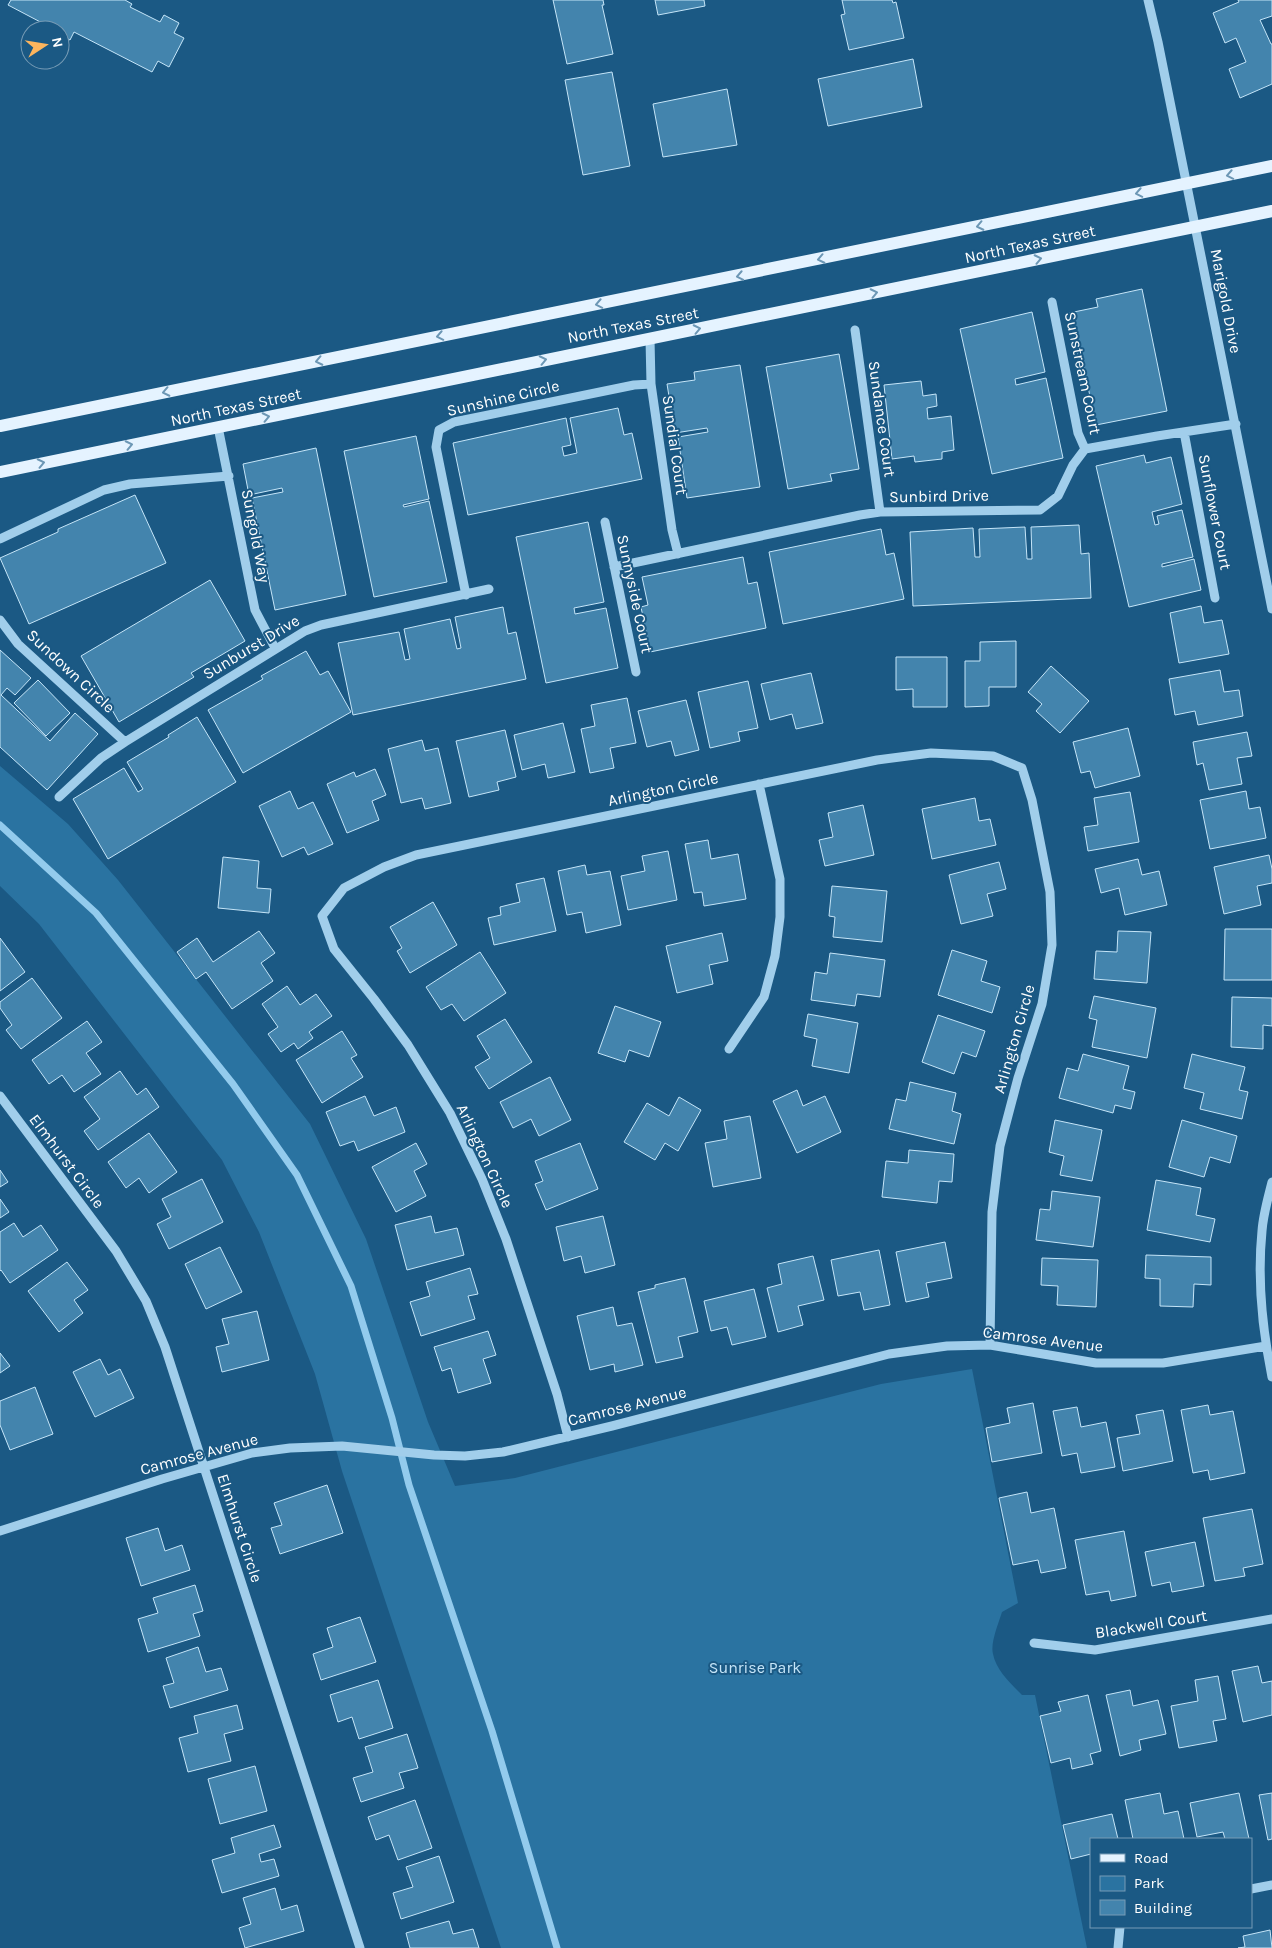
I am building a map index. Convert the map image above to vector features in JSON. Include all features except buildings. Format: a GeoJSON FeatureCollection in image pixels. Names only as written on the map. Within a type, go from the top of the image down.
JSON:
{"type":"FeatureCollection","features":[{"type":"Feature","properties":{"kind":"main road","name":"North Texas Street"},"geometry":{"type":"LineString","coordinates":[[0,426],[1272,166]]}},
{"type":"Feature","properties":{"kind":"main road","name":"North Texas Street"},"geometry":{"type":"LineString","coordinates":[[0,472],[1272,211]]}},
{"type":"Feature","properties":{"kind":"street","name":"Marigold Drive"},"geometry":{"type":"LineString","coordinates":[[1148,0],[1196,227],[1272,609]]}},
{"type":"Feature","properties":{"kind":"street","name":"Sunstream Court"},"geometry":{"type":"LineString","coordinates":[[1052,302],[1078,433],[1085,449]]}},
{"type":"Feature","properties":{"kind":"street","name":"Sundance Court"},"geometry":{"type":"LineString","coordinates":[[855,330],[880,512]]}},
{"type":"Feature","properties":{"kind":"street","name":"Sundial Court"},"geometry":{"type":"LineString","coordinates":[[650,339],[651,384],[672,530],[678,554]]}},
{"type":"Feature","properties":{"kind":"street","name":"Sunshine Circle"},"geometry":{"type":"LineString","coordinates":[[466,594],[436,447],[439,430],[454,422],[634,385],[651,384]]}},
{"type":"Feature","properties":{"kind":"street"},"geometry":{"type":"LineString","coordinates":[[1085,449],[1236,424]]}},
{"type":"Feature","properties":{"kind":"street","name":"Sungold Way"},"geometry":{"type":"LineString","coordinates":[[218,427],[256,610],[275,648]]}},
{"type":"Feature","properties":{"kind":"street","name":"Sunflower Court"},"geometry":{"type":"LineString","coordinates":[[1184,432],[1215,598]]}},
{"type":"Feature","properties":{"kind":"street","name":"Sunbird Drive"},"geometry":{"type":"LineString","coordinates":[[614,567],[880,512],[1040,510],[1058,496],[1073,465],[1085,449]]}},
{"type":"Feature","properties":{"kind":"street"},"geometry":{"type":"LineString","coordinates":[[0,539],[104,490],[130,484],[229,476]]}},
{"type":"Feature","properties":{"kind":"street","name":"Sunnyside Court"},"geometry":{"type":"LineString","coordinates":[[605,522],[636,672]]}},
{"type":"Feature","properties":{"kind":"street","name":"Sunburst Drive"},"geometry":{"type":"LineString","coordinates":[[59,797],[102,758],[125,742],[304,631],[321,625],[489,589]]}},
{"type":"Feature","properties":{"kind":"street","name":"Sundown Circle"},"geometry":{"type":"LineString","coordinates":[[0,620],[18,644],[125,742]]}},
{"type":"Feature","properties":{"kind":"street","name":"Arlington Circle"},"geometry":{"type":"LineString","coordinates":[[568,1437],[557,1394],[506,1239],[482,1179],[450,1113],[408,1045],[334,949],[322,916],[344,888],[384,867],[416,855],[876,760],[931,753],[993,756],[1022,768],[1032,800],[1050,892],[1052,945],[1042,1004],[1018,1078],[1000,1146],[992,1212],[990,1345]]}},
{"type":"Feature","properties":{"kind":"street"},"geometry":{"type":"LineString","coordinates":[[729,1048],[764,997],[775,956],[780,917],[780,879],[760,784]]}},
{"type":"Feature","properties":{"kind":"street","name":"Elmhurst Circle"},"geometry":{"type":"LineString","coordinates":[[0,1096],[116,1251],[146,1302],[165,1347],[205,1466],[360,1948]]}},
{"type":"Feature","properties":{"kind":"street"},"geometry":{"type":"LineString","coordinates":[[1272,1182],[1262,1229],[1259,1276],[1261,1311],[1272,1377]]}},
{"type":"Feature","properties":{"kind":"street","name":"Camrose Avenue"},"geometry":{"type":"LineString","coordinates":[[0,1531],[252,1453],[290,1448],[342,1446],[434,1455],[465,1456],[503,1452],[889,1354],[947,1346],[990,1345],[1096,1363],[1163,1363],[1266,1346]]}},
{"type":"Feature","properties":{"kind":"street","name":"Blackwell Court"},"geometry":{"type":"LineString","coordinates":[[1034,1643],[1095,1650],[1272,1619]]}},
{"type":"Feature","properties":{"kind":"street"},"geometry":{"type":"LineString","coordinates":[[1252,1889],[1272,1885]]}},
{"type":"Feature","properties":{"kind":"street"},"geometry":{"type":"LineString","coordinates":[[1118,1948],[1120,1928]]}},
{"type":"Feature","properties":{"kind":"green space","name":"Sunrise Park"},"geometry":{"type":"Polygon","coordinates":[[[0,766],[68,824],[118,880],[310,1124],[366,1239],[428,1422],[455,1486],[515,1478],[881,1384],[972,1369],[1018,1603],[1002,1612],[992,1649],[997,1666],[1022,1695],[1035,1695],[1087,1948],[501,1948],[342,1471],[315,1374],[259,1232],[222,1160],[39,924],[0,886],[0,766]]]}},
{"type":"Feature","properties":{"kind":"waterway"},"geometry":{"type":"LineString","coordinates":[[0,825],[96,913],[233,1084],[297,1175],[351,1286],[392,1418],[409,1485],[492,1731],[557,1948]]}}]}
